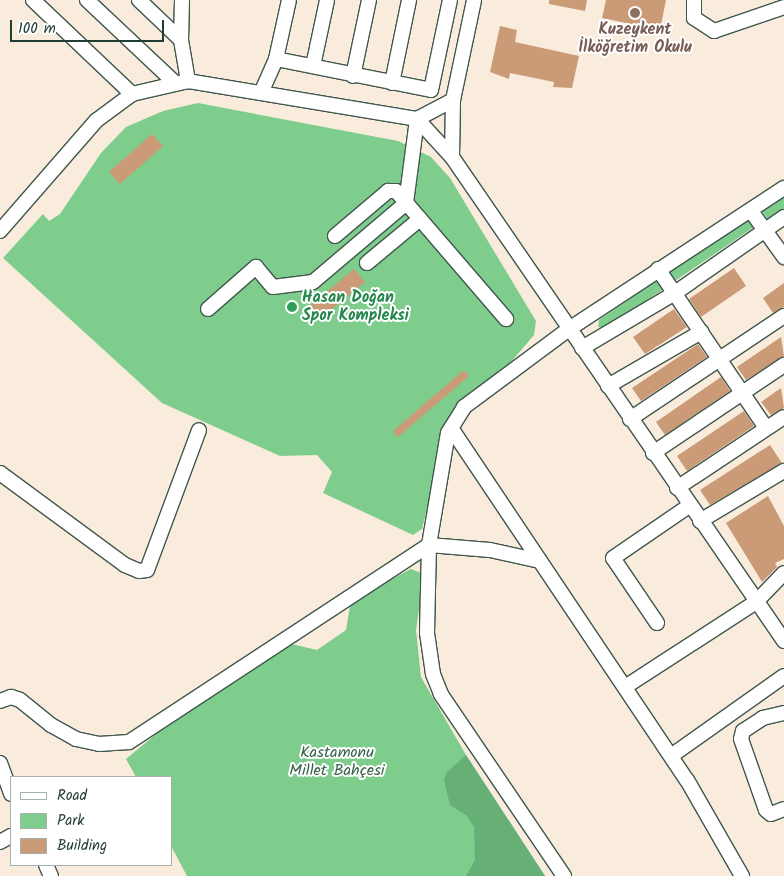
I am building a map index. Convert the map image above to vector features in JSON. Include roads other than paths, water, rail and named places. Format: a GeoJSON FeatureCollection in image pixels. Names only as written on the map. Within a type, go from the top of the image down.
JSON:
{"type":"FeatureCollection","features":[{"type":"Feature","properties":{"kind":"street"},"geometry":{"type":"LineString","coordinates":[[33,0],[132,94]]}},
{"type":"Feature","properties":{"kind":"street"},"geometry":{"type":"LineString","coordinates":[[87,0],[182,82]]}},
{"type":"Feature","properties":{"kind":"street"},"geometry":{"type":"LineString","coordinates":[[139,0],[181,40]]}},
{"type":"Feature","properties":{"kind":"street"},"geometry":{"type":"LineString","coordinates":[[182,0],[182,82]]}},
{"type":"Feature","properties":{"kind":"street"},"geometry":{"type":"LineString","coordinates":[[261,93],[276,60],[289,0]]}},
{"type":"Feature","properties":{"kind":"street"},"geometry":{"type":"LineString","coordinates":[[314,66],[328,0]]}},
{"type":"Feature","properties":{"kind":"street"},"geometry":{"type":"LineString","coordinates":[[353,76],[369,0]]}},
{"type":"Feature","properties":{"kind":"street"},"geometry":{"type":"LineString","coordinates":[[392,84],[410,0]]}},
{"type":"Feature","properties":{"kind":"street"},"geometry":{"type":"LineString","coordinates":[[276,60],[314,66],[392,84],[431,90],[450,0]]}},
{"type":"Feature","properties":{"kind":"street"},"geometry":{"type":"LineString","coordinates":[[452,157],[453,100],[474,0]]}},
{"type":"Feature","properties":{"kind":"street"},"geometry":{"type":"LineString","coordinates":[[694,0],[694,18],[714,31],[784,7]]}},
{"type":"Feature","properties":{"kind":"street"},"geometry":{"type":"LineString","coordinates":[[0,231],[97,120],[132,94],[182,82],[261,93],[417,120],[452,157],[689,506],[784,641]]}},
{"type":"Feature","properties":{"kind":"street"},"geometry":{"type":"LineString","coordinates":[[417,120],[453,100]]}},
{"type":"Feature","properties":{"kind":"street"},"geometry":{"type":"LineString","coordinates":[[208,308],[256,267],[273,286],[313,282],[406,203],[417,120]]}},
{"type":"Feature","properties":{"kind":"street"},"geometry":{"type":"LineString","coordinates":[[564,876],[437,684],[426,633],[429,545],[444,448],[450,428],[464,408],[569,329],[784,188]]}},
{"type":"Feature","properties":{"kind":"street"},"geometry":{"type":"LineString","coordinates":[[335,236],[388,191],[396,191],[506,319]]}},
{"type":"Feature","properties":{"kind":"street"},"geometry":{"type":"LineString","coordinates":[[751,211],[762,230],[784,258]]}},
{"type":"Feature","properties":{"kind":"street"},"geometry":{"type":"LineString","coordinates":[[582,348],[675,293],[762,230],[784,217]]}},
{"type":"Feature","properties":{"kind":"street"},"geometry":{"type":"LineString","coordinates":[[367,263],[420,219]]}},
{"type":"Feature","properties":{"kind":"street"},"geometry":{"type":"LineString","coordinates":[[658,269],[766,428]]}},
{"type":"Feature","properties":{"kind":"street"},"geometry":{"type":"LineString","coordinates":[[630,419],[784,316]]}},
{"type":"Feature","properties":{"kind":"street"},"geometry":{"type":"LineString","coordinates":[[608,386],[701,332]]}},
{"type":"Feature","properties":{"kind":"street"},"geometry":{"type":"LineString","coordinates":[[653,452],[784,365]]}},
{"type":"Feature","properties":{"kind":"street"},"geometry":{"type":"LineString","coordinates":[[677,488],[784,417]]}},
{"type":"Feature","properties":{"kind":"street"},"geometry":{"type":"LineString","coordinates":[[450,428],[671,756],[742,876]]}},
{"type":"Feature","properties":{"kind":"street"},"geometry":{"type":"LineString","coordinates":[[0,473],[119,560],[139,571],[147,570],[199,430]]}},
{"type":"Feature","properties":{"kind":"street"},"geometry":{"type":"LineString","coordinates":[[700,521],[784,470]]}},
{"type":"Feature","properties":{"kind":"street"},"geometry":{"type":"LineString","coordinates":[[657,623],[614,558],[689,506]]}},
{"type":"Feature","properties":{"kind":"street"},"geometry":{"type":"LineString","coordinates":[[0,701],[13,697],[20,700],[51,725],[76,739],[99,744],[129,742],[429,545],[490,550],[540,561]]}},
{"type":"Feature","properties":{"kind":"street"},"geometry":{"type":"LineString","coordinates":[[625,687],[756,602],[784,573]]}},
{"type":"Feature","properties":{"kind":"street"},"geometry":{"type":"LineString","coordinates":[[671,756],[784,676]]}},
{"type":"Feature","properties":{"kind":"street"},"geometry":{"type":"LineString","coordinates":[[784,713],[763,718],[743,731],[741,739],[766,810],[771,814],[784,809]]}},
{"type":"Feature","properties":{"kind":"street"},"geometry":{"type":"LineString","coordinates":[[0,770],[10,792]]}},
{"type":"Feature","properties":{"kind":"place","name":"Kuzeykent İlköğretim Okulu"},"geometry":{"type":"Point","coordinates":[635,13]}},
{"type":"Feature","properties":{"kind":"place","name":"Hasan Doğan Spor Kompleksi"},"geometry":{"type":"Point","coordinates":[292,307]}},
{"type":"Feature","properties":{"kind":"park label","name":"Kastamonu Millet Bahçesi"},"geometry":{"type":"Point","coordinates":[337,762]}}]}
